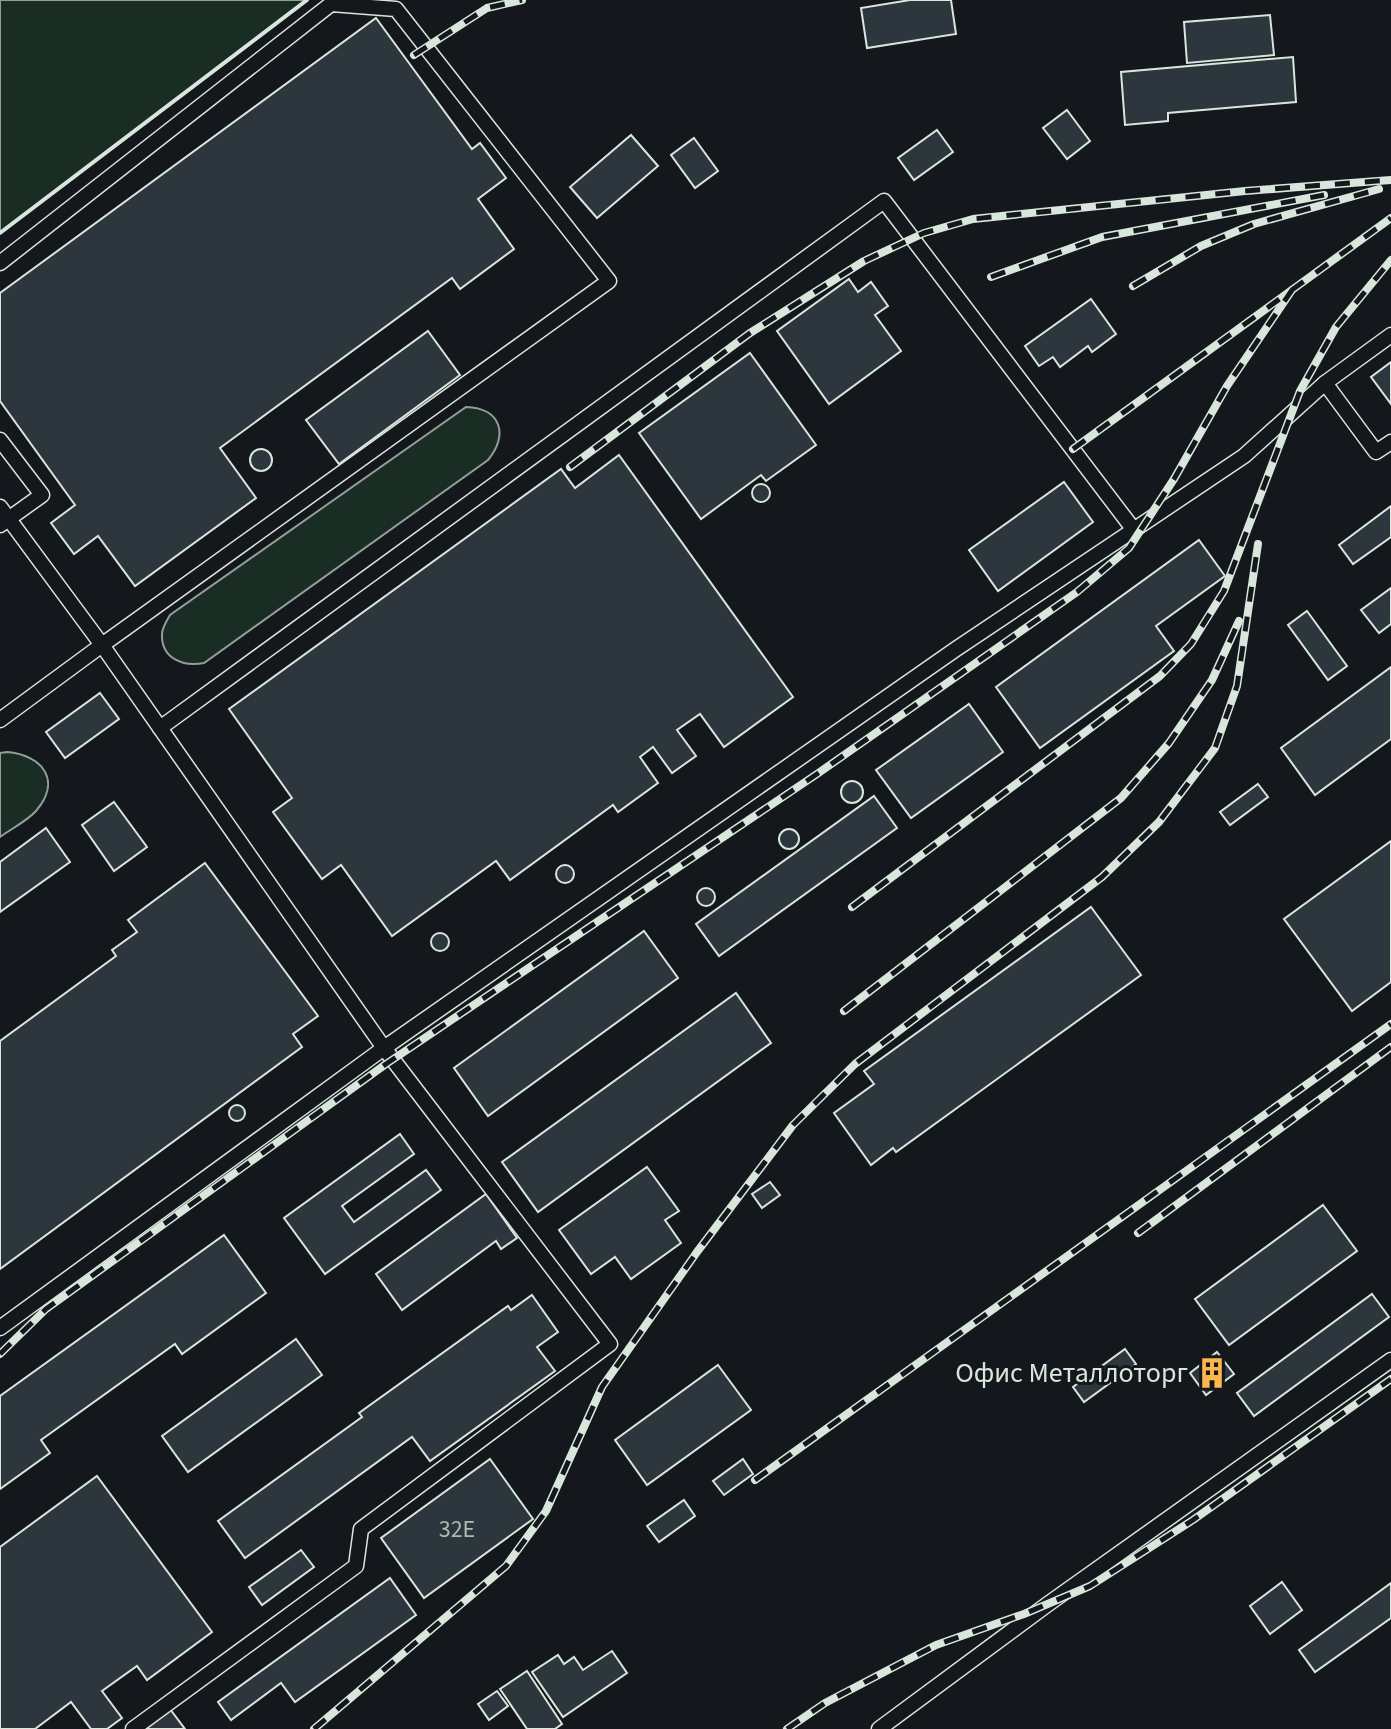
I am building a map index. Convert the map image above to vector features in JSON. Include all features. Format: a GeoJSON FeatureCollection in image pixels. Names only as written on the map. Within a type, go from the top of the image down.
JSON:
{"type":"FeatureCollection","features":[{"type":"Feature","properties":{"kind":"street"},"geometry":{"type":"LineString","coordinates":[[0,263],[331,4],[396,9],[609,281],[0,720]]}},
{"type":"Feature","properties":{"kind":"street"},"geometry":{"type":"LineString","coordinates":[[160,728],[884,201],[1134,530]]}},
{"type":"Feature","properties":{"kind":"street"},"geometry":{"type":"LineString","coordinates":[[0,1328],[384,1048],[956,649],[1244,456],[1325,383],[1391,335]]}},
{"type":"Feature","properties":{"kind":"street"},"geometry":{"type":"LineString","coordinates":[[1325,383],[1376,452],[1391,442]]}},
{"type":"Feature","properties":{"kind":"street"},"geometry":{"type":"LineString","coordinates":[[0,440],[42,495],[3,517],[102,645],[384,1048],[610,1344],[361,1529],[356,1566],[133,1729]]}},
{"type":"Feature","properties":{"kind":"street"},"geometry":{"type":"LineString","coordinates":[[879,1729],[1048,1604],[1391,1360]]}},
{"type":"Feature","properties":{"kind":"green space"},"geometry":{"type":"Polygon","coordinates":[[[0,0],[307,0],[0,233],[0,0]]]}},
{"type":"Feature","properties":{"kind":"green space"},"geometry":{"type":"Polygon","coordinates":[[[466,407],[487,412],[498,424],[498,441],[488,460],[204,663],[182,662],[165,650],[162,634],[170,615],[466,407]]]}},
{"type":"Feature","properties":{"kind":"green space"},"geometry":{"type":"Polygon","coordinates":[[[0,753],[20,754],[39,764],[45,771],[48,790],[36,811],[0,837],[0,753]]]}},
{"type":"Feature","properties":{"kind":"building"},"geometry":{"type":"Polygon","coordinates":[[[910,0],[951,0],[956,34],[867,48],[861,8],[910,0]]]}},
{"type":"Feature","properties":{"kind":"building"},"geometry":{"type":"Polygon","coordinates":[[[1270,15],[1274,55],[1187,63],[1184,22],[1270,15]]]}},
{"type":"Feature","properties":{"kind":"building"},"geometry":{"type":"Polygon","coordinates":[[[376,18],[472,149],[480,143],[506,178],[478,199],[514,249],[460,289],[452,278],[220,448],[256,498],[135,586],[98,536],[74,554],[51,523],[75,505],[0,401],[0,293],[376,18]]]}},
{"type":"Feature","properties":{"kind":"building"},"geometry":{"type":"Polygon","coordinates":[[[1293,57],[1296,102],[1168,113],[1168,121],[1125,125],[1121,72],[1293,57]]]}},
{"type":"Feature","properties":{"kind":"building"},"geometry":{"type":"Polygon","coordinates":[[[1067,110],[1090,141],[1067,159],[1043,128],[1067,110]]]}},
{"type":"Feature","properties":{"kind":"building"},"geometry":{"type":"Polygon","coordinates":[[[937,130],[953,152],[914,180],[898,158],[937,130]]]}},
{"type":"Feature","properties":{"kind":"building"},"geometry":{"type":"Polygon","coordinates":[[[631,135],[658,166],[597,218],[570,187],[631,135]]]}},
{"type":"Feature","properties":{"kind":"building"},"geometry":{"type":"Polygon","coordinates":[[[694,138],[718,171],[695,188],[671,155],[694,138]]]}},
{"type":"Feature","properties":{"kind":"building"},"geometry":{"type":"Polygon","coordinates":[[[849,279],[858,292],[871,282],[888,306],[875,315],[901,351],[829,404],[777,331],[849,279]]]}},
{"type":"Feature","properties":{"kind":"building"},"geometry":{"type":"Polygon","coordinates":[[[1091,299],[1116,334],[1092,352],[1088,346],[1060,367],[1053,357],[1039,366],[1025,346],[1091,299]]]}},
{"type":"Feature","properties":{"kind":"building"},"geometry":{"type":"Polygon","coordinates":[[[428,331],[460,375],[339,464],[306,420],[428,331]]]}},
{"type":"Feature","properties":{"kind":"building"},"geometry":{"type":"Polygon","coordinates":[[[750,353],[816,445],[766,481],[761,475],[701,519],[639,433],[750,353]]]}},
{"type":"Feature","properties":{"kind":"building"},"geometry":{"type":"Polygon","coordinates":[[[1391,362],[1391,404],[1371,377],[1391,362]]]}},
{"type":"Feature","properties":{"kind":"building"},"geometry":{"type":"Polygon","coordinates":[[[261,449],[269,452],[272,460],[269,468],[261,471],[253,468],[250,460],[253,452],[261,449]]]}},
{"type":"Feature","properties":{"kind":"building"},"geometry":{"type":"Polygon","coordinates":[[[619,455],[793,697],[724,747],[700,714],[677,730],[696,756],[672,773],[653,747],[640,757],[658,783],[618,812],[613,805],[510,880],[496,861],[392,936],[341,865],[322,879],[273,812],[292,798],[229,709],[561,469],[575,488],[619,455]]]}},
{"type":"Feature","properties":{"kind":"building"},"geometry":{"type":"Polygon","coordinates":[[[1064,482],[1093,522],[998,591],[969,550],[1064,482]]]}},
{"type":"Feature","properties":{"kind":"building"},"geometry":{"type":"Polygon","coordinates":[[[757,484],[765,484],[770,493],[768,500],[757,502],[752,497],[752,489],[757,484]]]}},
{"type":"Feature","properties":{"kind":"building"},"geometry":{"type":"Polygon","coordinates":[[[1391,506],[1391,537],[1353,564],[1339,545],[1391,506]]]}},
{"type":"Feature","properties":{"kind":"building"},"geometry":{"type":"Polygon","coordinates":[[[1199,540],[1225,576],[1156,626],[1174,651],[1040,748],[996,687],[1199,540]]]}},
{"type":"Feature","properties":{"kind":"building"},"geometry":{"type":"Polygon","coordinates":[[[1391,588],[1391,624],[1379,633],[1361,610],[1391,588]]]}},
{"type":"Feature","properties":{"kind":"building"},"geometry":{"type":"Polygon","coordinates":[[[1307,611],[1347,666],[1328,680],[1288,625],[1307,611]]]}},
{"type":"Feature","properties":{"kind":"building"},"geometry":{"type":"Polygon","coordinates":[[[1391,667],[1391,739],[1315,795],[1281,748],[1391,667]]]}},
{"type":"Feature","properties":{"kind":"building"},"geometry":{"type":"Polygon","coordinates":[[[100,693],[119,719],[65,758],[46,732],[100,693]]]}},
{"type":"Feature","properties":{"kind":"building"},"geometry":{"type":"Polygon","coordinates":[[[969,704],[1003,752],[911,818],[876,770],[969,704]]]}},
{"type":"Feature","properties":{"kind":"building"},"geometry":{"type":"Polygon","coordinates":[[[848,781],[856,781],[863,792],[856,803],[848,803],[841,796],[841,788],[848,781]]]}},
{"type":"Feature","properties":{"kind":"building"},"geometry":{"type":"Polygon","coordinates":[[[1258,784],[1268,797],[1230,825],[1220,812],[1258,784]]]}},
{"type":"Feature","properties":{"kind":"building"},"geometry":{"type":"Polygon","coordinates":[[[874,796],[897,828],[719,956],[696,924],[874,796]]]}},
{"type":"Feature","properties":{"kind":"building"},"geometry":{"type":"Polygon","coordinates":[[[114,802],[147,847],[114,871],[82,825],[114,802]]]}},
{"type":"Feature","properties":{"kind":"building"},"geometry":{"type":"Polygon","coordinates":[[[46,828],[70,862],[0,912],[0,862],[46,828]]]}},
{"type":"Feature","properties":{"kind":"building"},"geometry":{"type":"Polygon","coordinates":[[[789,829],[796,832],[799,839],[796,846],[789,849],[782,846],[779,839],[782,832],[789,829]]]}},
{"type":"Feature","properties":{"kind":"building"},"geometry":{"type":"Polygon","coordinates":[[[1391,841],[1391,982],[1352,1011],[1284,919],[1391,841]]]}},
{"type":"Feature","properties":{"kind":"building"},"geometry":{"type":"Polygon","coordinates":[[[205,863],[318,1016],[293,1034],[302,1047],[0,1269],[0,1041],[116,956],[112,950],[137,932],[128,920],[205,863]]]}},
{"type":"Feature","properties":{"kind":"building"},"geometry":{"type":"Polygon","coordinates":[[[565,865],[574,874],[565,883],[556,874],[565,865]]]}},
{"type":"Feature","properties":{"kind":"building"},"geometry":{"type":"Polygon","coordinates":[[[706,888],[715,897],[706,906],[697,897],[706,888]]]}},
{"type":"Feature","properties":{"kind":"building"},"geometry":{"type":"Polygon","coordinates":[[[1091,907],[1141,975],[896,1152],[893,1148],[871,1165],[834,1113],[874,1084],[864,1071],[1091,907]]]}},
{"type":"Feature","properties":{"kind":"building"},"geometry":{"type":"Polygon","coordinates":[[[644,931],[678,978],[488,1116],[454,1068],[644,931]]]}},
{"type":"Feature","properties":{"kind":"building"},"geometry":{"type":"Polygon","coordinates":[[[440,933],[449,942],[440,951],[431,942],[440,933]]]}},
{"type":"Feature","properties":{"kind":"building"},"geometry":{"type":"Polygon","coordinates":[[[736,993],[771,1043],[538,1212],[502,1162],[736,993]]]}},
{"type":"Feature","properties":{"kind":"building"},"geometry":{"type":"Polygon","coordinates":[[[237,1105],[243,1107],[243,1119],[237,1121],[231,1119],[229,1113],[231,1107],[237,1105]]]}},
{"type":"Feature","properties":{"kind":"building"},"geometry":{"type":"Polygon","coordinates":[[[400,1134],[414,1154],[342,1206],[354,1222],[426,1170],[441,1190],[325,1274],[284,1218],[400,1134]]]}},
{"type":"Feature","properties":{"kind":"building"},"geometry":{"type":"Polygon","coordinates":[[[647,1167],[679,1211],[665,1220],[681,1243],[631,1279],[615,1257],[591,1274],[559,1230],[647,1167]]]}},
{"type":"Feature","properties":{"kind":"building"},"geometry":{"type":"Polygon","coordinates":[[[770,1182],[780,1195],[762,1208],[752,1194],[770,1182]]]}},
{"type":"Feature","properties":{"kind":"building"},"geometry":{"type":"Polygon","coordinates":[[[486,1194],[517,1238],[501,1249],[496,1241],[402,1310],[376,1274],[486,1194]]]}},
{"type":"Feature","properties":{"kind":"building"},"geometry":{"type":"Polygon","coordinates":[[[1323,1205],[1357,1251],[1229,1345],[1195,1299],[1323,1205]]]}},
{"type":"Feature","properties":{"kind":"building"},"geometry":{"type":"Polygon","coordinates":[[[224,1235],[266,1293],[182,1354],[175,1344],[41,1440],[50,1453],[0,1489],[0,1396],[224,1235]]]}},
{"type":"Feature","properties":{"kind":"building"},"geometry":{"type":"Polygon","coordinates":[[[1372,1294],[1389,1317],[1254,1416],[1237,1393],[1372,1294]]]}},
{"type":"Feature","properties":{"kind":"building"},"geometry":{"type":"Polygon","coordinates":[[[532,1295],[558,1332],[537,1347],[555,1371],[430,1461],[412,1437],[245,1558],[218,1521],[362,1417],[359,1413],[508,1306],[511,1310],[532,1295]]]}},
{"type":"Feature","properties":{"kind":"building"},"geometry":{"type":"Polygon","coordinates":[[[296,1339],[322,1375],[188,1472],[162,1436],[296,1339]]]}},
{"type":"Feature","properties":{"kind":"building"},"geometry":{"type":"Polygon","coordinates":[[[1125,1349],[1136,1364],[1084,1402],[1073,1387],[1125,1349]]]}},
{"type":"Feature","properties":{"kind":"building","name":"Офис Металлоторг"},"geometry":{"type":"Polygon","coordinates":[[[1217,1352],[1234,1374],[1206,1395],[1190,1373],[1217,1352]]]}},
{"type":"Feature","properties":{"kind":"building"},"geometry":{"type":"Polygon","coordinates":[[[718,1365],[751,1410],[647,1485],[615,1440],[718,1365]]]}},
{"type":"Feature","properties":{"kind":"building"},"geometry":{"type":"Polygon","coordinates":[[[490,1459],[533,1519],[424,1598],[381,1538],[490,1459]]]}},
{"type":"Feature","properties":{"kind":"building"},"geometry":{"type":"Polygon","coordinates":[[[743,1459],[753,1474],[724,1495],[713,1481],[743,1459]]]}},
{"type":"Feature","properties":{"kind":"building"},"geometry":{"type":"Polygon","coordinates":[[[97,1476],[212,1632],[147,1680],[137,1666],[102,1691],[122,1718],[107,1729],[91,1729],[71,1702],[35,1729],[0,1729],[0,1547],[97,1476]]]}},
{"type":"Feature","properties":{"kind":"building"},"geometry":{"type":"Polygon","coordinates":[[[684,1500],[695,1516],[659,1542],[647,1526],[684,1500]]]}},
{"type":"Feature","properties":{"kind":"building"},"geometry":{"type":"Polygon","coordinates":[[[301,1550],[314,1567],[262,1605],[249,1587],[301,1550]]]}},
{"type":"Feature","properties":{"kind":"building"},"geometry":{"type":"Polygon","coordinates":[[[390,1578],[416,1615],[295,1702],[281,1683],[231,1720],[218,1702],[390,1578]]]}},
{"type":"Feature","properties":{"kind":"building"},"geometry":{"type":"Polygon","coordinates":[[[1282,1582],[1302,1610],[1270,1634],[1250,1606],[1282,1582]]]}},
{"type":"Feature","properties":{"kind":"building"},"geometry":{"type":"Polygon","coordinates":[[[1391,1583],[1391,1618],[1315,1672],[1299,1650],[1391,1583]]]}},
{"type":"Feature","properties":{"kind":"building"},"geometry":{"type":"Polygon","coordinates":[[[612,1651],[627,1673],[563,1717],[532,1672],[558,1655],[564,1664],[574,1657],[583,1670],[612,1651]]]}},
{"type":"Feature","properties":{"kind":"building"},"geometry":{"type":"Polygon","coordinates":[[[527,1671],[562,1724],[555,1729],[527,1729],[500,1689],[527,1671]]]}},
{"type":"Feature","properties":{"kind":"building"},"geometry":{"type":"Polygon","coordinates":[[[497,1691],[508,1706],[489,1720],[478,1704],[497,1691]]]}},
{"type":"Feature","properties":{"kind":"building"},"geometry":{"type":"Polygon","coordinates":[[[170,1709],[185,1729],[143,1729],[170,1709]]]}},
{"type":"Feature","properties":{"kind":"railway"},"geometry":{"type":"LineString","coordinates":[[414,55],[487,8],[522,0]]}},
{"type":"Feature","properties":{"kind":"railway"},"geometry":{"type":"LineString","coordinates":[[570,467],[750,333],[864,261],[924,233],[973,219],[1245,191],[1391,180]]}},
{"type":"Feature","properties":{"kind":"railway"},"geometry":{"type":"LineString","coordinates":[[1133,286],[1201,246],[1254,224],[1379,189]]}},
{"type":"Feature","properties":{"kind":"railway"},"geometry":{"type":"LineString","coordinates":[[991,277],[1102,237],[1324,195]]}},
{"type":"Feature","properties":{"kind":"railway"},"geometry":{"type":"LineString","coordinates":[[1073,449],[1391,218]]}},
{"type":"Feature","properties":{"kind":"railway"},"geometry":{"type":"LineString","coordinates":[[852,907],[1160,676],[1191,644],[1224,591],[1300,391],[1336,327],[1391,260]]}},
{"type":"Feature","properties":{"kind":"railway"},"geometry":{"type":"LineString","coordinates":[[0,1354],[46,1309],[386,1064],[817,774],[1077,592],[1129,548],[1174,479],[1227,386],[1292,290]]}},
{"type":"Feature","properties":{"kind":"railway"},"geometry":{"type":"LineString","coordinates":[[314,1729],[506,1566],[546,1511],[602,1387],[697,1252],[793,1125],[855,1064],[1102,877],[1159,822],[1215,748],[1237,686],[1258,544]]}},
{"type":"Feature","properties":{"kind":"railway"},"geometry":{"type":"LineString","coordinates":[[844,1011],[1121,798],[1169,743],[1212,680],[1239,621]]}},
{"type":"Feature","properties":{"kind":"railway"},"geometry":{"type":"LineString","coordinates":[[755,1480],[1391,1024]]}},
{"type":"Feature","properties":{"kind":"railway"},"geometry":{"type":"LineString","coordinates":[[1138,1233],[1391,1047]]}},
{"type":"Feature","properties":{"kind":"railway"},"geometry":{"type":"LineString","coordinates":[[787,1729],[825,1703],[936,1645],[1024,1614],[1090,1586],[1193,1520],[1391,1379]]}},
{"type":"Feature","properties":{"kind":"wall"},"geometry":{"type":"LineString","coordinates":[[0,233],[307,0]]}},
{"type":"Feature","properties":{"kind":"place","name":"Офис Металлоторг"},"geometry":{"type":"Point","coordinates":[1212,1373]}}]}
